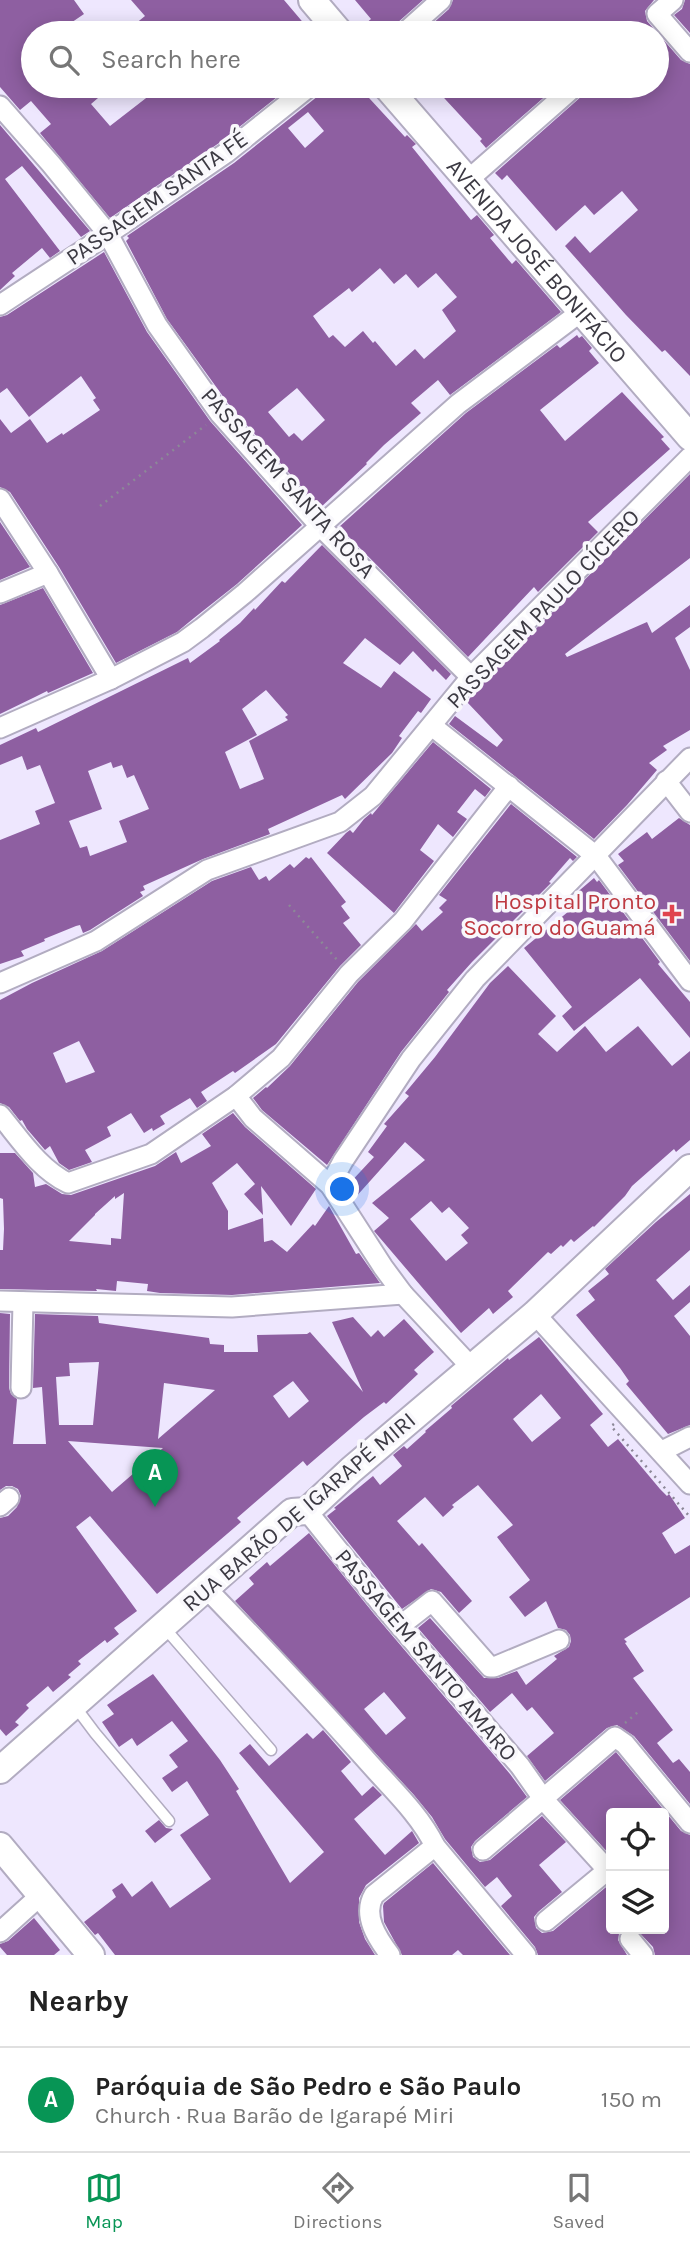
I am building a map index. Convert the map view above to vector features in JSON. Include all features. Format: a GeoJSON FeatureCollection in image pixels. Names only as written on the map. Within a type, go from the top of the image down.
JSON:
{"type":"FeatureCollection","features":[{"type":"Feature","properties":{"kind":"main road"},"geometry":{"type":"LineString","coordinates":[[312,0],[330,21]]}},
{"type":"Feature","properties":{"kind":"main road","name":"AVENIDA JOSÉ BONIFÁCIO"},"geometry":{"type":"LineString","coordinates":[[396,98],[690,437]]}},
{"type":"Feature","properties":{"kind":"main road","name":"RUA BARÃO DE IGARAPÉ MIRI"},"geometry":{"type":"LineString","coordinates":[[0,1770],[292,1512],[307,1511],[351,1470],[535,1314],[690,1168]]}},
{"type":"Feature","properties":{"kind":"main road"},"geometry":{"type":"LineString","coordinates":[[0,1846],[91,1955]]}},
{"type":"Feature","properties":{"kind":"street"},"geometry":{"type":"LineString","coordinates":[[418,21],[442,0]]}},
{"type":"Feature","properties":{"kind":"street"},"geometry":{"type":"LineString","coordinates":[[663,21],[657,14],[673,0]]}},
{"type":"Feature","properties":{"kind":"street"},"geometry":{"type":"LineString","coordinates":[[669,28],[690,52]]}},
{"type":"Feature","properties":{"kind":"street","name":"PASSAGEM SANTA FÉ"},"geometry":{"type":"LineString","coordinates":[[0,305],[226,153],[295,98]]}},
{"type":"Feature","properties":{"kind":"street"},"geometry":{"type":"LineString","coordinates":[[468,180],[561,98]]}},
{"type":"Feature","properties":{"kind":"street","name":"PASSAGEM SANTA ROSA"},"geometry":{"type":"LineString","coordinates":[[0,106],[108,234],[158,325],[220,414],[319,525],[471,677]]}},
{"type":"Feature","properties":{"kind":"street"},"geometry":{"type":"LineString","coordinates":[[0,728],[111,679],[183,642],[245,593],[458,404],[582,311]]}},
{"type":"Feature","properties":{"kind":"street","name":"PASSAGEM PAULO CÍCERO"},"geometry":{"type":"LineString","coordinates":[[0,983],[96,941],[207,870],[340,822],[373,796],[471,677],[690,457]]}},
{"type":"Feature","properties":{"kind":"street"},"geometry":{"type":"LineString","coordinates":[[0,499],[111,679]]}},
{"type":"Feature","properties":{"kind":"street"},"geometry":{"type":"LineString","coordinates":[[0,593],[48,573]]}},
{"type":"Feature","properties":{"kind":"street"},"geometry":{"type":"LineString","coordinates":[[432,726],[596,856],[690,981]]}},
{"type":"Feature","properties":{"kind":"street"},"geometry":{"type":"LineString","coordinates":[[330,1185],[411,1059],[475,979],[690,758]]}},
{"type":"Feature","properties":{"kind":"street"},"geometry":{"type":"LineString","coordinates":[[666,781],[690,812]]}},
{"type":"Feature","properties":{"kind":"street"},"geometry":{"type":"LineString","coordinates":[[0,1115],[53,1176],[68,1183],[151,1154],[236,1096],[281,1058],[349,974],[402,921],[509,786]]}},
{"type":"Feature","properties":{"kind":"street"},"geometry":{"type":"LineString","coordinates":[[236,1096],[253,1118],[330,1185],[403,1294],[472,1368]]}},
{"type":"Feature","properties":{"kind":"street"},"geometry":{"type":"LineString","coordinates":[[0,1301],[232,1307],[403,1294]]}},
{"type":"Feature","properties":{"kind":"street"},"geometry":{"type":"LineString","coordinates":[[21,1388],[23,1302]]}},
{"type":"Feature","properties":{"kind":"street"},"geometry":{"type":"LineString","coordinates":[[535,1314],[690,1484]]}},
{"type":"Feature","properties":{"kind":"street"},"geometry":{"type":"LineString","coordinates":[[662,1451],[690,1437]]}},
{"type":"Feature","properties":{"kind":"street","name":"PASSAGEM SANTO AMARO"},"geometry":{"type":"LineString","coordinates":[[307,1511],[400,1626],[520,1766],[544,1800],[604,1866],[603,1874],[547,1920]]}},
{"type":"Feature","properties":{"kind":"street"},"geometry":{"type":"LineString","coordinates":[[205,1587],[322,1710],[426,1828],[435,1846],[526,1955]]}},
{"type":"Feature","properties":{"kind":"street"},"geometry":{"type":"LineString","coordinates":[[400,1626],[432,1601],[490,1667],[559,1640]]}},
{"type":"Feature","properties":{"kind":"street"},"geometry":{"type":"LineString","coordinates":[[483,1850],[615,1737],[625,1744],[690,1823]]}},
{"type":"Feature","properties":{"kind":"street"},"geometry":{"type":"LineString","coordinates":[[390,1955],[377,1936],[369,1911],[370,1902],[374,1895],[435,1846]]}},
{"type":"Feature","properties":{"kind":"street"},"geometry":{"type":"LineString","coordinates":[[0,1932],[41,1895]]}},
{"type":"Feature","properties":{"kind":"street"},"geometry":{"type":"LineString","coordinates":[[630,1939],[643,1955]]}},
{"type":"Feature","properties":{"kind":"lane"},"geometry":{"type":"LineString","coordinates":[[163,1626],[271,1750]]}},
{"type":"Feature","properties":{"kind":"lane"},"geometry":{"type":"LineString","coordinates":[[74,1705],[169,1821]]}},
{"type":"Feature","properties":{"kind":"path"},"geometry":{"type":"LineString","coordinates":[[100,506],[220,414]]}},
{"type":"Feature","properties":{"kind":"path"},"geometry":{"type":"LineString","coordinates":[[289,905],[349,974]]}},
{"type":"Feature","properties":{"kind":"path"},"geometry":{"type":"LineString","coordinates":[[619,1419],[611,1426],[690,1517]]}},
{"type":"Feature","properties":{"kind":"building"},"geometry":{"type":"Polygon","coordinates":[[[0,0],[74,0],[84,14],[74,21],[21,21],[21,98],[98,98],[91,104],[110,126],[146,98],[276,98],[219,143],[110,218],[40,133],[51,124],[31,101],[20,110],[0,87],[0,0]]]}},
{"type":"Feature","properties":{"kind":"building"},"geometry":{"type":"Polygon","coordinates":[[[131,0],[284,0],[302,21],[139,21],[145,16],[131,0]]]}},
{"type":"Feature","properties":{"kind":"building"},"geometry":{"type":"Polygon","coordinates":[[[355,0],[423,0],[399,21],[369,21],[371,19],[355,0]]]}},
{"type":"Feature","properties":{"kind":"building"},"geometry":{"type":"Polygon","coordinates":[[[453,0],[654,0],[645,11],[647,21],[436,21],[449,9],[453,0]]]}},
{"type":"Feature","properties":{"kind":"building"},"geometry":{"type":"Polygon","coordinates":[[[685,0],[690,0],[690,33],[674,15],[682,9],[685,0]]]}},
{"type":"Feature","properties":{"kind":"building"},"geometry":{"type":"Polygon","coordinates":[[[669,46],[681,60],[690,64],[690,376],[626,315],[565,246],[575,236],[590,253],[638,210],[622,191],[594,215],[585,205],[556,231],[507,175],[502,180],[495,173],[580,98],[669,98],[669,46]]]}},
{"type":"Feature","properties":{"kind":"building"},"geometry":{"type":"Polygon","coordinates":[[[315,98],[369,98],[405,137],[407,135],[416,144],[412,147],[471,220],[477,215],[494,235],[490,238],[512,264],[516,260],[561,312],[450,395],[438,380],[411,403],[421,413],[320,508],[230,406],[167,319],[126,241],[129,238],[127,236],[234,163],[315,98]],[[308,112],[288,128],[305,148],[324,131],[308,112]],[[380,268],[352,292],[349,288],[313,316],[329,338],[333,335],[345,347],[363,331],[396,366],[415,349],[424,359],[456,331],[442,310],[457,297],[436,273],[418,288],[406,274],[394,284],[380,268]],[[297,388],[268,412],[289,437],[294,433],[302,441],[325,420],[297,388]]]}},
{"type":"Feature","properties":{"kind":"building"},"geometry":{"type":"Polygon","coordinates":[[[444,98],[543,98],[486,148],[480,141],[482,139],[444,98]]]}},
{"type":"Feature","properties":{"kind":"building"},"geometry":{"type":"Polygon","coordinates":[[[0,125],[90,231],[81,237],[22,166],[5,179],[60,251],[50,258],[42,248],[12,273],[15,276],[0,290],[0,125]]]}},
{"type":"Feature","properties":{"kind":"building"},"geometry":{"type":"Polygon","coordinates":[[[104,252],[147,332],[210,421],[302,525],[237,584],[177,632],[116,663],[59,567],[10,492],[0,487],[0,419],[11,433],[30,419],[47,443],[100,410],[93,400],[96,398],[81,376],[29,417],[7,388],[0,393],[0,317],[104,252]]]}},
{"type":"Feature","properties":{"kind":"building"},"geometry":{"type":"Polygon","coordinates":[[[577,335],[579,338],[582,336],[592,348],[589,351],[599,363],[540,410],[565,441],[622,392],[664,437],[661,439],[670,449],[588,522],[598,532],[538,592],[534,587],[468,657],[339,527],[466,413],[557,345],[560,348],[577,335]]]}},
{"type":"Feature","properties":{"kind":"building"},"geometry":{"type":"Polygon","coordinates":[[[690,474],[690,558],[565,654],[567,657],[647,622],[652,633],[690,605],[690,627],[675,638],[690,670],[690,730],[663,746],[667,750],[649,763],[657,770],[594,839],[449,724],[455,716],[497,747],[503,740],[467,702],[480,685],[690,474]]]}},
{"type":"Feature","properties":{"kind":"building"},"geometry":{"type":"Polygon","coordinates":[[[0,522],[30,567],[0,580],[0,522]]]}},
{"type":"Feature","properties":{"kind":"building"},"geometry":{"type":"Polygon","coordinates":[[[322,545],[451,674],[446,680],[435,669],[433,672],[413,651],[400,665],[365,638],[343,663],[381,688],[394,671],[431,699],[399,736],[402,738],[392,753],[345,799],[342,795],[268,829],[270,834],[203,859],[143,886],[145,890],[140,892],[143,896],[90,930],[83,933],[80,925],[76,926],[21,951],[24,956],[0,964],[0,840],[40,824],[35,811],[55,803],[40,765],[27,770],[22,756],[0,765],[0,745],[36,728],[38,732],[188,658],[190,663],[220,641],[254,608],[255,610],[282,581],[285,583],[322,545]],[[266,690],[242,709],[257,735],[225,752],[240,789],[264,779],[249,741],[288,720],[285,717],[288,715],[266,690]],[[111,762],[88,771],[102,809],[69,821],[80,848],[87,846],[90,856],[127,842],[119,821],[149,809],[134,775],[127,778],[122,765],[113,768],[111,762]]]}},
{"type":"Feature","properties":{"kind":"building"},"geometry":{"type":"Polygon","coordinates":[[[43,588],[93,673],[0,714],[0,605],[43,588]]]}},
{"type":"Feature","properties":{"kind":"building"},"geometry":{"type":"Polygon","coordinates":[[[433,742],[491,789],[485,797],[475,789],[457,812],[467,819],[453,837],[438,824],[420,850],[434,861],[394,913],[327,853],[346,833],[350,830],[353,833],[364,819],[371,813],[372,815],[433,742]]]}},
{"type":"Feature","properties":{"kind":"building"},"geometry":{"type":"Polygon","coordinates":[[[511,804],[577,857],[573,861],[570,858],[549,882],[551,883],[447,990],[449,992],[401,1052],[327,1165],[262,1110],[253,1098],[290,1066],[358,982],[416,924],[422,931],[443,912],[439,908],[447,900],[439,895],[511,804]]]}},
{"type":"Feature","properties":{"kind":"building","name":"Hospital Pronto Socorro do Guamá"},"geometry":{"type":"Polygon","coordinates":[[[679,818],[690,825],[690,961],[618,865],[624,861],[618,854],[647,832],[652,839],[679,818]]]}},
{"type":"Feature","properties":{"kind":"building"},"geometry":{"type":"Polygon","coordinates":[[[306,857],[311,857],[346,902],[341,906],[350,918],[343,923],[361,945],[340,966],[276,1044],[235,1073],[233,1071],[201,1092],[207,1101],[197,1108],[190,1098],[160,1116],[165,1124],[144,1133],[131,1113],[107,1127],[111,1136],[85,1150],[92,1162],[69,1170],[59,1163],[50,1146],[45,1150],[22,1120],[20,1121],[9,1107],[0,1103],[0,1000],[102,951],[212,881],[251,867],[259,880],[266,876],[269,881],[290,864],[294,868],[306,857]],[[79,1041],[53,1053],[66,1083],[95,1072],[79,1041]]]}},
{"type":"Feature","properties":{"kind":"building"},"geometry":{"type":"Polygon","coordinates":[[[594,878],[597,882],[599,880],[660,962],[658,964],[690,1002],[690,1038],[640,978],[574,1031],[562,1016],[572,1007],[524,948],[580,902],[574,895],[594,878]]]}},
{"type":"Feature","properties":{"kind":"building"},"geometry":{"type":"Polygon","coordinates":[[[508,966],[556,1016],[538,1034],[557,1052],[585,1026],[606,1052],[638,1026],[672,1066],[690,1051],[690,1140],[676,1152],[674,1149],[632,1186],[594,1227],[574,1242],[571,1239],[551,1254],[548,1252],[508,1291],[513,1297],[493,1314],[489,1308],[461,1333],[374,1231],[389,1218],[372,1203],[425,1160],[405,1142],[354,1199],[346,1187],[374,1157],[368,1152],[387,1126],[384,1124],[409,1096],[405,1093],[490,983],[508,966]],[[431,1201],[410,1219],[446,1261],[468,1243],[461,1235],[469,1228],[449,1207],[442,1213],[431,1201]]]}},
{"type":"Feature","properties":{"kind":"building"},"geometry":{"type":"Polygon","coordinates":[[[233,1113],[245,1127],[316,1189],[291,1226],[261,1186],[263,1215],[244,1194],[255,1184],[237,1163],[212,1183],[228,1211],[228,1230],[263,1218],[264,1242],[272,1240],[287,1252],[313,1224],[315,1226],[329,1206],[356,1254],[359,1253],[380,1283],[232,1295],[160,1293],[147,1291],[148,1284],[117,1281],[116,1291],[0,1289],[0,1250],[3,1250],[4,1229],[3,1199],[0,1198],[0,1153],[15,1153],[33,1173],[35,1187],[46,1184],[62,1194],[71,1195],[155,1166],[176,1152],[181,1163],[211,1146],[202,1134],[233,1113]],[[124,1193],[115,1199],[115,1196],[69,1241],[111,1245],[111,1238],[121,1239],[124,1193]]]}},
{"type":"Feature","properties":{"kind":"building"},"geometry":{"type":"Polygon","coordinates":[[[690,1194],[690,1250],[656,1280],[673,1300],[690,1285],[690,1302],[674,1316],[690,1336],[690,1425],[668,1434],[626,1384],[629,1381],[620,1368],[576,1315],[595,1300],[588,1291],[609,1274],[605,1269],[690,1194]]]}},
{"type":"Feature","properties":{"kind":"building"},"geometry":{"type":"Polygon","coordinates":[[[0,1313],[10,1314],[9,1388],[17,1399],[13,1444],[46,1444],[42,1387],[33,1388],[35,1314],[98,1316],[99,1323],[209,1338],[210,1344],[224,1345],[224,1352],[258,1352],[257,1335],[310,1332],[363,1392],[332,1322],[353,1317],[371,1337],[378,1330],[384,1337],[404,1319],[434,1352],[414,1370],[418,1374],[386,1404],[384,1402],[364,1417],[307,1466],[303,1461],[237,1518],[241,1522],[157,1594],[90,1516],[76,1527],[137,1611],[114,1628],[119,1634],[107,1643],[105,1640],[78,1661],[81,1664],[68,1675],[71,1677],[53,1692],[48,1686],[26,1705],[29,1708],[15,1722],[19,1725],[6,1736],[0,1729],[0,1518],[8,1516],[17,1507],[21,1496],[18,1489],[12,1486],[0,1490],[0,1313]],[[99,1362],[69,1363],[70,1376],[56,1377],[59,1425],[93,1425],[99,1362]],[[293,1381],[273,1396],[289,1418],[309,1401],[293,1381]],[[164,1383],[158,1439],[215,1390],[164,1383]],[[68,1441],[112,1492],[163,1448],[68,1441]]]}},
{"type":"Feature","properties":{"kind":"building"},"geometry":{"type":"Polygon","coordinates":[[[539,1337],[603,1414],[590,1425],[608,1447],[618,1439],[660,1489],[667,1496],[669,1494],[685,1518],[662,1533],[675,1554],[690,1545],[690,1597],[624,1639],[644,1671],[633,1678],[673,1730],[657,1743],[673,1763],[679,1759],[690,1772],[690,1804],[634,1736],[617,1725],[607,1728],[545,1781],[527,1756],[554,1733],[532,1707],[527,1711],[512,1693],[490,1712],[418,1628],[430,1618],[484,1678],[498,1678],[517,1671],[526,1685],[557,1659],[554,1656],[569,1647],[570,1635],[566,1630],[558,1628],[546,1601],[525,1617],[509,1597],[530,1580],[497,1537],[513,1525],[478,1485],[452,1505],[454,1507],[443,1517],[425,1497],[397,1521],[419,1546],[422,1543],[472,1601],[459,1613],[441,1592],[431,1589],[402,1609],[327,1516],[373,1476],[380,1485],[402,1466],[393,1455],[404,1446],[407,1449],[452,1408],[451,1406],[508,1358],[509,1360],[539,1337]],[[541,1394],[513,1419],[532,1442],[561,1418],[541,1394]]]}},
{"type":"Feature","properties":{"kind":"building"},"geometry":{"type":"Polygon","coordinates":[[[309,1533],[527,1797],[475,1841],[471,1847],[473,1857],[480,1862],[490,1860],[542,1816],[566,1842],[539,1865],[562,1892],[534,1917],[536,1928],[542,1933],[553,1931],[606,1887],[606,1934],[619,1934],[618,1940],[627,1955],[538,1955],[535,1947],[501,1906],[512,1896],[497,1877],[485,1887],[445,1839],[414,1795],[235,1601],[254,1584],[249,1578],[267,1562],[270,1566],[309,1533]],[[384,1692],[364,1709],[386,1735],[406,1718],[384,1692]]]}},
{"type":"Feature","properties":{"kind":"building"},"geometry":{"type":"Polygon","coordinates":[[[153,1674],[220,1760],[239,1789],[236,1791],[290,1883],[324,1852],[239,1753],[250,1744],[269,1766],[307,1733],[313,1739],[323,1730],[351,1762],[341,1771],[362,1796],[373,1786],[382,1795],[354,1819],[385,1855],[412,1831],[419,1843],[366,1885],[359,1898],[359,1922],[375,1955],[115,1955],[98,1933],[95,1935],[84,1922],[116,1897],[112,1890],[122,1883],[132,1897],[152,1881],[170,1908],[211,1879],[180,1835],[209,1815],[187,1781],[172,1792],[162,1778],[178,1767],[169,1755],[188,1741],[172,1721],[137,1746],[132,1738],[119,1747],[102,1722],[114,1714],[107,1705],[153,1674]]]}},
{"type":"Feature","properties":{"kind":"building"},"geometry":{"type":"Polygon","coordinates":[[[616,1752],[662,1808],[606,1808],[606,1851],[560,1800],[616,1752]]]}},
{"type":"Feature","properties":{"kind":"building"},"geometry":{"type":"Polygon","coordinates":[[[669,1816],[681,1831],[690,1835],[690,1955],[655,1955],[653,1947],[641,1934],[669,1934],[669,1816]]]}},
{"type":"Feature","properties":{"kind":"building"},"geometry":{"type":"Polygon","coordinates":[[[159,1820],[166,1828],[173,1829],[155,1843],[145,1831],[159,1820]]]}},
{"type":"Feature","properties":{"kind":"building"},"geometry":{"type":"Polygon","coordinates":[[[433,1863],[510,1955],[463,1955],[458,1950],[452,1955],[402,1955],[384,1922],[384,1903],[433,1863]]]}},
{"type":"Feature","properties":{"kind":"building"},"geometry":{"type":"Polygon","coordinates":[[[34,1918],[60,1950],[54,1955],[7,1955],[0,1944],[8,1941],[34,1918]]]}},
{"type":"Feature","properties":{"kind":"place","name":"Hospital Pronto Socorro do Guamá"},"geometry":{"type":"Point","coordinates":[672,914]}},
{"type":"Feature","properties":{"kind":"place","name":"Paróquia de São Pedro e São Paulo"},"geometry":{"type":"Point","coordinates":[155,1507]}}]}
